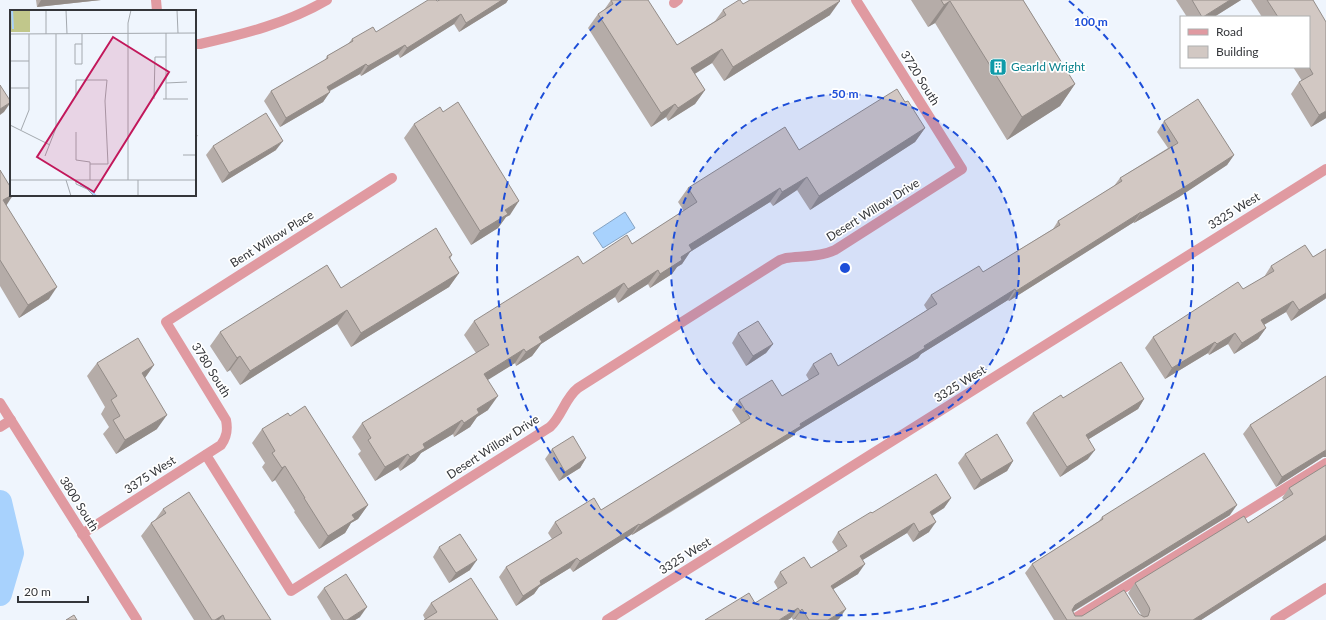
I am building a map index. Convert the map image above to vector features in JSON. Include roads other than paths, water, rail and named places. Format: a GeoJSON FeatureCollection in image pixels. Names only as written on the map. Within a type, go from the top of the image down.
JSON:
{"type":"FeatureCollection","features":[{"type":"Feature","properties":{"kind":"street"},"geometry":{"type":"LineString","coordinates":[[156,0],[157,10]]}},
{"type":"Feature","properties":{"kind":"street"},"geometry":{"type":"LineString","coordinates":[[196,44],[238,36],[259,30],[301,13],[327,0]]}},
{"type":"Feature","properties":{"kind":"street","name":"3720 South"},"geometry":{"type":"LineString","coordinates":[[856,0],[962,169]]}},
{"type":"Feature","properties":{"kind":"street","name":"Desert Willow Drive"},"geometry":{"type":"LineString","coordinates":[[206,454],[291,591],[550,427],[578,388],[780,260],[791,257],[828,254],[962,169]]}},
{"type":"Feature","properties":{"kind":"street","name":"3325 West"},"geometry":{"type":"LineString","coordinates":[[607,620],[1326,169]]}},
{"type":"Feature","properties":{"kind":"street","name":"Bent Willow Place"},"geometry":{"type":"LineString","coordinates":[[166,322],[392,178]]}},
{"type":"Feature","properties":{"kind":"street","name":"3780 South"},"geometry":{"type":"LineString","coordinates":[[166,322],[222,412],[226,420],[227,434]]}},
{"type":"Feature","properties":{"kind":"street","name":"3800 South"},"geometry":{"type":"LineString","coordinates":[[0,403],[137,620]]}},
{"type":"Feature","properties":{"kind":"street"},"geometry":{"type":"LineString","coordinates":[[0,427],[11,420]]}},
{"type":"Feature","properties":{"kind":"street","name":"3375 West"},"geometry":{"type":"LineString","coordinates":[[82,534],[220,445],[225,440],[227,434]]}},
{"type":"Feature","properties":{"kind":"street"},"geometry":{"type":"LineString","coordinates":[[1072,620],[1120,594],[1326,463]]}},
{"type":"Feature","properties":{"kind":"street"},"geometry":{"type":"LineString","coordinates":[[1275,620],[1326,588]]}},
{"type":"Feature","properties":{"kind":"water"},"geometry":{"type":"Polygon","coordinates":[[[625,212],[635,228],[603,248],[593,233],[625,212]]]}},
{"type":"Feature","properties":{"kind":"waterway"},"geometry":{"type":"LineString","coordinates":[[0,502],[12,553],[0,594]]}},
{"type":"Feature","properties":{"kind":"place","name":"Gearld Wright"},"geometry":{"type":"Point","coordinates":[998,67]}}]}
